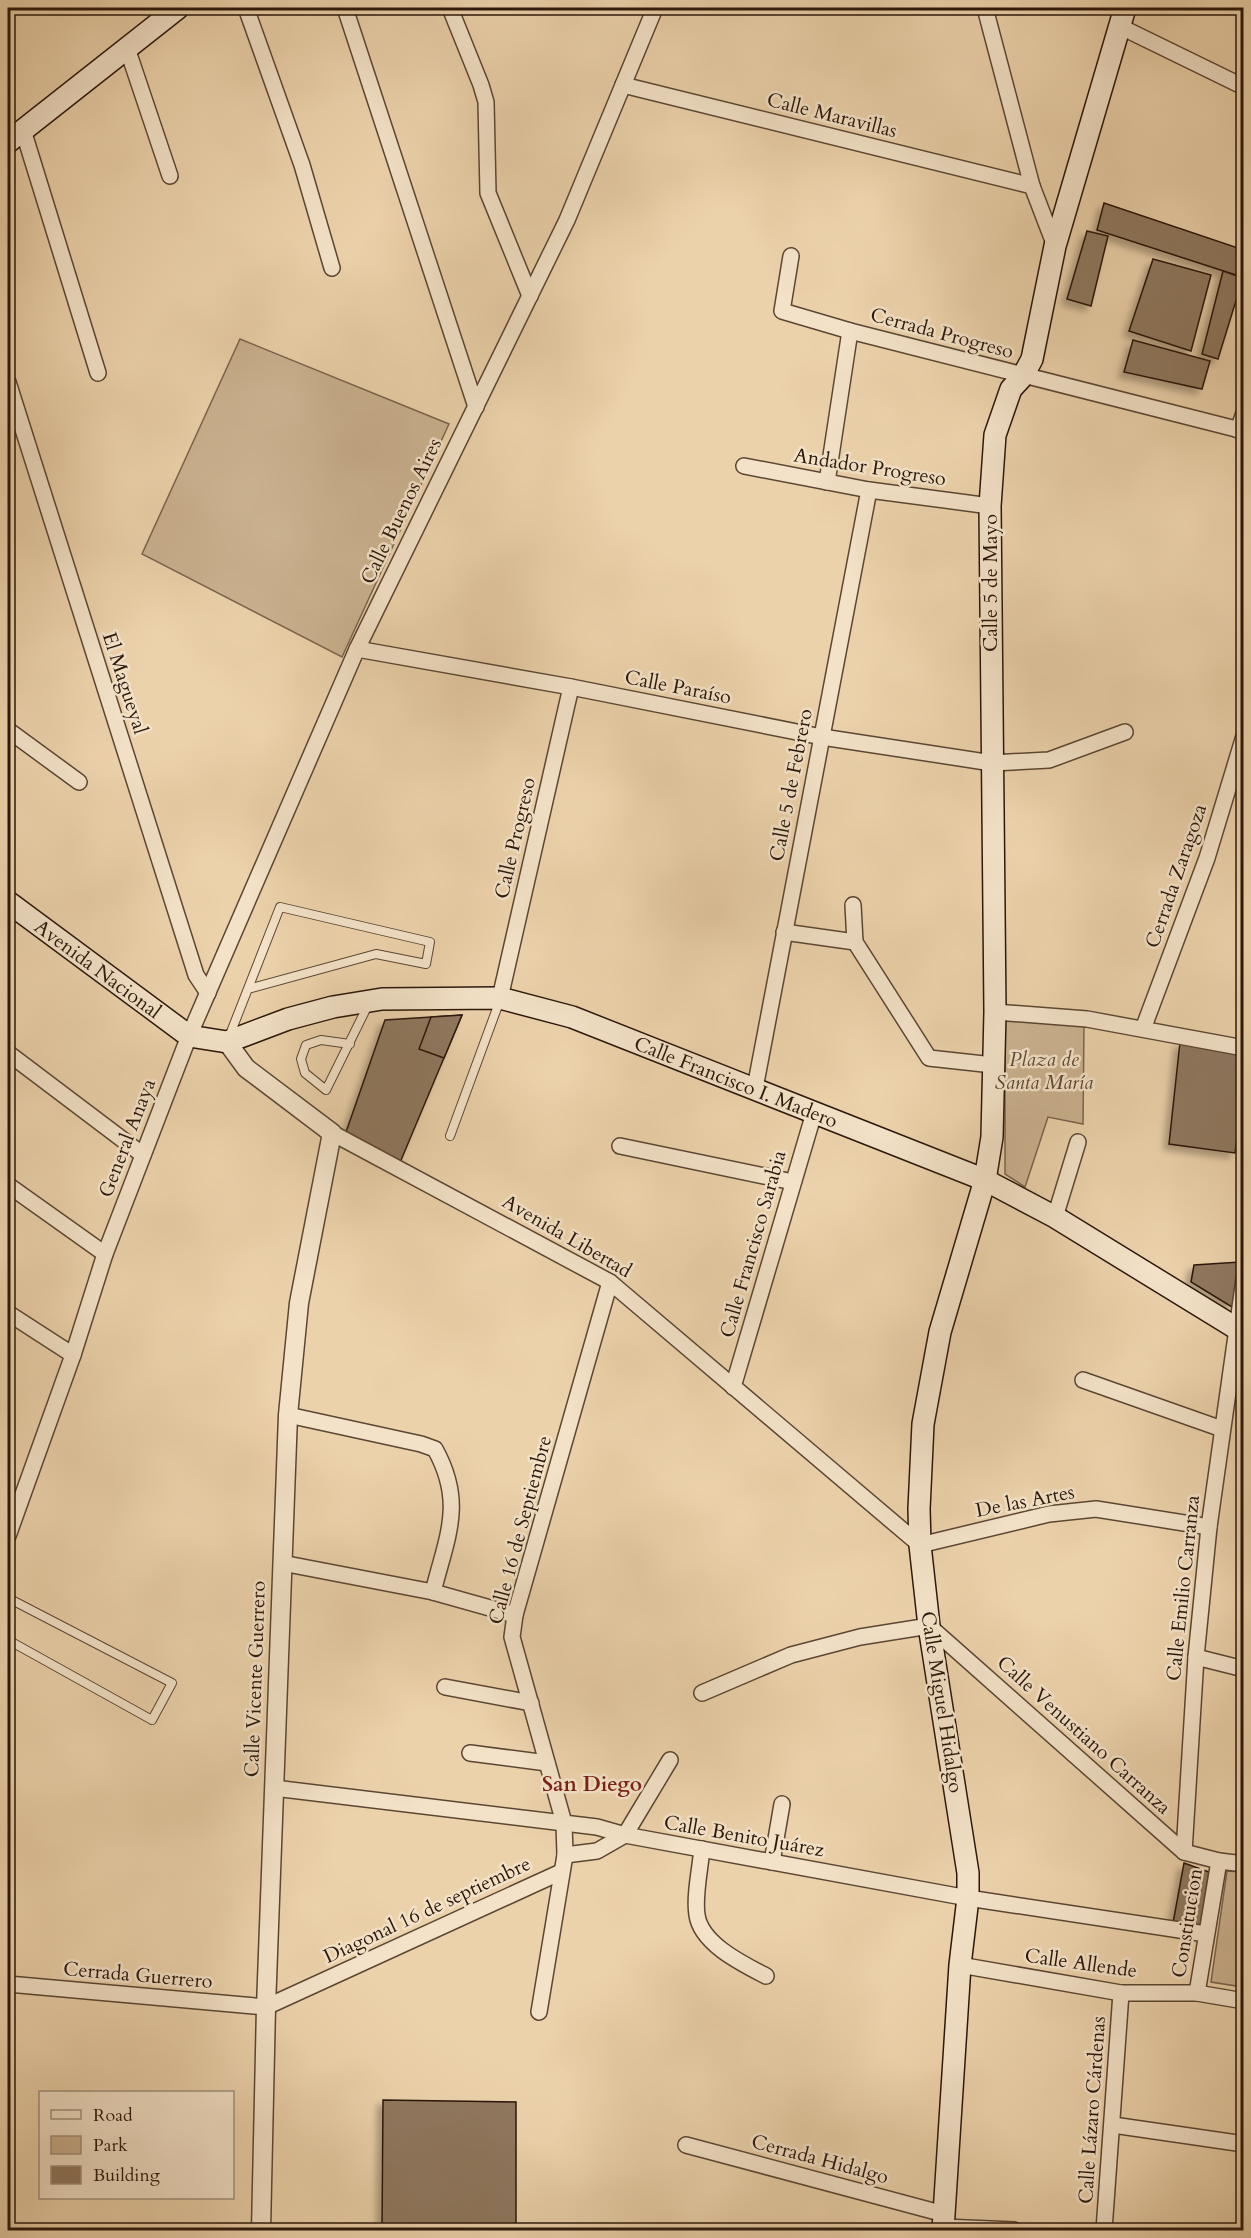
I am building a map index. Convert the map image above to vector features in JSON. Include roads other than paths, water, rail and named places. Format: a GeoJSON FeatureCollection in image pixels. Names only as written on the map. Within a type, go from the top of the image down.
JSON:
{"type":"FeatureCollection","features":[{"type":"Feature","properties":{"kind":"main road"},"geometry":{"type":"LineString","coordinates":[[15,136],[178,8]]}},
{"type":"Feature","properties":{"kind":"main road","name":"Calle 5 de Mayo"},"geometry":{"type":"LineString","coordinates":[[985,1180],[992,1137],[995,1012],[990,506],[994,435],[1011,388],[1023,376],[1032,359],[1055,246],[1123,17]]}},
{"type":"Feature","properties":{"kind":"main road","name":"Avenida Nacional"},"geometry":{"type":"LineString","coordinates":[[8,902],[189,1036]]}},
{"type":"Feature","properties":{"kind":"main road","name":"Calle Francisco I. Madero"},"geometry":{"type":"LineString","coordinates":[[189,1036],[227,1042],[288,1019],[333,1007],[382,999],[500,998],[572,1017],[985,1180],[1055,1217],[1240,1331]]}},
{"type":"Feature","properties":{"kind":"main road","name":"Calle Miguel Hidalgo"},"geometry":{"type":"LineString","coordinates":[[944,2224],[968,1873],[929,1626],[920,1545],[919,1509],[923,1424],[940,1332],[985,1180]]}},
{"type":"Feature","properties":{"kind":"street"},"geometry":{"type":"LineString","coordinates":[[246,8],[302,165],[332,268]]}},
{"type":"Feature","properties":{"kind":"street"},"geometry":{"type":"LineString","coordinates":[[345,8],[476,406]]}},
{"type":"Feature","properties":{"kind":"street"},"geometry":{"type":"LineString","coordinates":[[450,8],[482,85],[486,102],[488,193],[530,296]]}},
{"type":"Feature","properties":{"kind":"street","name":"Calle Buenos Aires"},"geometry":{"type":"LineString","coordinates":[[189,1036],[357,650],[567,220],[655,8]]}},
{"type":"Feature","properties":{"kind":"street"},"geometry":{"type":"LineString","coordinates":[[985,8],[1032,186],[1055,246]]}},
{"type":"Feature","properties":{"kind":"street"},"geometry":{"type":"LineString","coordinates":[[1123,17],[1244,87]]}},
{"type":"Feature","properties":{"kind":"street"},"geometry":{"type":"LineString","coordinates":[[127,48],[170,176]]}},
{"type":"Feature","properties":{"kind":"street","name":"Calle Maravillas"},"geometry":{"type":"LineString","coordinates":[[623,85],[1032,186]]}},
{"type":"Feature","properties":{"kind":"street"},"geometry":{"type":"LineString","coordinates":[[15,136],[98,373]]}},
{"type":"Feature","properties":{"kind":"street","name":"Cerrada Progreso"},"geometry":{"type":"LineString","coordinates":[[791,256],[782,311],[1023,376],[1241,430]]}},
{"type":"Feature","properties":{"kind":"street"},"geometry":{"type":"LineString","coordinates":[[827,482],[850,331]]}},
{"type":"Feature","properties":{"kind":"street","name":"El Magueyal"},"geometry":{"type":"LineString","coordinates":[[8,382],[196,975],[208,993]]}},
{"type":"Feature","properties":{"kind":"street"},"geometry":{"type":"LineString","coordinates":[[1241,430],[1244,413]]}},
{"type":"Feature","properties":{"kind":"street","name":"Andador Progreso"},"geometry":{"type":"LineString","coordinates":[[744,466],[868,490],[990,506]]}},
{"type":"Feature","properties":{"kind":"street","name":"Calle 5 de Febrero"},"geometry":{"type":"LineString","coordinates":[[755,1088],[868,490]]}},
{"type":"Feature","properties":{"kind":"street","name":"Calle Paraíso"},"geometry":{"type":"LineString","coordinates":[[357,650],[571,687],[822,737],[992,763],[1049,760],[1125,732]]}},
{"type":"Feature","properties":{"kind":"street","name":"Calle Progreso"},"geometry":{"type":"LineString","coordinates":[[500,998],[571,687]]}},
{"type":"Feature","properties":{"kind":"street"},"geometry":{"type":"LineString","coordinates":[[8,730],[79,782]]}},
{"type":"Feature","properties":{"kind":"street","name":"Cerrada Zaragoza"},"geometry":{"type":"LineString","coordinates":[[1143,1029],[1207,858],[1244,736]]}},
{"type":"Feature","properties":{"kind":"street"},"geometry":{"type":"LineString","coordinates":[[853,905],[855,942],[929,1058],[993,1065]]}},
{"type":"Feature","properties":{"kind":"street"},"geometry":{"type":"LineString","coordinates":[[784,932],[855,942]]}},
{"type":"Feature","properties":{"kind":"street"},"geometry":{"type":"LineString","coordinates":[[995,1012],[1087,1019],[1244,1048]]}},
{"type":"Feature","properties":{"kind":"street","name":"General Anaya"},"geometry":{"type":"LineString","coordinates":[[105,1254],[189,1036]]}},
{"type":"Feature","properties":{"kind":"street","name":"Avenida Libertad"},"geometry":{"type":"LineString","coordinates":[[227,1042],[246,1068],[332,1133],[610,1282],[920,1545]]}},
{"type":"Feature","properties":{"kind":"street"},"geometry":{"type":"LineString","coordinates":[[8,1053],[143,1155]]}},
{"type":"Feature","properties":{"kind":"street","name":"Calle Francisco Sarabia"},"geometry":{"type":"LineString","coordinates":[[733,1387],[814,1113]]}},
{"type":"Feature","properties":{"kind":"street","name":"Calle Vicente Guerrero"},"geometry":{"type":"LineString","coordinates":[[261,2230],[266,2007],[288,1415],[299,1304],[332,1133]]}},
{"type":"Feature","properties":{"kind":"street"},"geometry":{"type":"LineString","coordinates":[[1055,1217],[1078,1142]]}},
{"type":"Feature","properties":{"kind":"street"},"geometry":{"type":"LineString","coordinates":[[620,1146],[793,1182]]}},
{"type":"Feature","properties":{"kind":"street"},"geometry":{"type":"LineString","coordinates":[[8,1185],[105,1254],[73,1355],[8,1536]]}},
{"type":"Feature","properties":{"kind":"street","name":"Calle Emilio Carranza"},"geometry":{"type":"LineString","coordinates":[[1184,1852],[1196,1657],[1209,1527],[1222,1429],[1240,1331],[1244,1279]]}},
{"type":"Feature","properties":{"kind":"street","name":"Calle 16 de Septiembre"},"geometry":{"type":"LineString","coordinates":[[564,1823],[513,1637],[515,1615],[610,1282]]}},
{"type":"Feature","properties":{"kind":"street"},"geometry":{"type":"LineString","coordinates":[[8,1313],[73,1355]]}},
{"type":"Feature","properties":{"kind":"street"},"geometry":{"type":"LineString","coordinates":[[1083,1380],[1222,1429]]}},
{"type":"Feature","properties":{"kind":"street"},"geometry":{"type":"LineString","coordinates":[[288,1415],[435,1449],[449,1479],[453,1513],[433,1592]]}},
{"type":"Feature","properties":{"kind":"street","name":"De las Artes"},"geometry":{"type":"LineString","coordinates":[[920,1545],[1050,1514],[1096,1509],[1209,1527]]}},
{"type":"Feature","properties":{"kind":"street"},"geometry":{"type":"LineString","coordinates":[[282,1563],[433,1592],[515,1615]]}},
{"type":"Feature","properties":{"kind":"street"},"geometry":{"type":"LineString","coordinates":[[702,1693],[791,1655],[860,1637],[929,1626]]}},
{"type":"Feature","properties":{"kind":"street","name":"Calle Venustiano Carranza"},"geometry":{"type":"LineString","coordinates":[[929,1626],[1184,1852],[1219,1861],[1244,1864]]}},
{"type":"Feature","properties":{"kind":"street"},"geometry":{"type":"LineString","coordinates":[[1196,1657],[1244,1669]]}},
{"type":"Feature","properties":{"kind":"street"},"geometry":{"type":"LineString","coordinates":[[445,1687],[531,1703]]}},
{"type":"Feature","properties":{"kind":"street"},"geometry":{"type":"LineString","coordinates":[[470,1753],[547,1763]]}},
{"type":"Feature","properties":{"kind":"street"},"geometry":{"type":"LineString","coordinates":[[565,1856],[597,1851],[625,1835],[670,1760]]}},
{"type":"Feature","properties":{"kind":"street","name":"Calle Benito Juárez"},"geometry":{"type":"LineString","coordinates":[[274,1788],[597,1827],[625,1835],[968,1898],[1206,1934]]}},
{"type":"Feature","properties":{"kind":"street"},"geometry":{"type":"LineString","coordinates":[[772,1862],[782,1804]]}},
{"type":"Feature","properties":{"kind":"street","name":"Diagonal 16 de septiembre"},"geometry":{"type":"LineString","coordinates":[[266,2007],[561,1872],[565,1856],[564,1823]]}},
{"type":"Feature","properties":{"kind":"street"},"geometry":{"type":"LineString","coordinates":[[702,1849],[696,1913],[699,1924],[703,1931],[733,1959],[766,1976]]}},
{"type":"Feature","properties":{"kind":"street","name":"Constitucion"},"geometry":{"type":"LineString","coordinates":[[1197,1993],[1219,1861]]}},
{"type":"Feature","properties":{"kind":"street"},"geometry":{"type":"LineString","coordinates":[[539,2012],[561,1872]]}},
{"type":"Feature","properties":{"kind":"street","name":"Calle Allende"},"geometry":{"type":"LineString","coordinates":[[960,1965],[1121,1993],[1197,1993],[1244,2001]]}},
{"type":"Feature","properties":{"kind":"street","name":"Cerrada Guerrero"},"geometry":{"type":"LineString","coordinates":[[8,1984],[266,2007]]}},
{"type":"Feature","properties":{"kind":"street","name":"Calle Lázaro Cárdenas"},"geometry":{"type":"LineString","coordinates":[[1104,2230],[1121,1993]]}},
{"type":"Feature","properties":{"kind":"street"},"geometry":{"type":"LineString","coordinates":[[1113,2125],[1244,2144]]}},
{"type":"Feature","properties":{"kind":"street","name":"Cerrada Hidalgo"},"geometry":{"type":"LineString","coordinates":[[686,2145],[944,2224],[1014,2230]]}},
{"type":"Feature","properties":{"kind":"lane"},"geometry":{"type":"LineString","coordinates":[[227,1042],[280,907],[430,942],[426,964],[376,954],[248,989]]}},
{"type":"Feature","properties":{"kind":"lane"},"geometry":{"type":"LineString","coordinates":[[450,1136],[500,998]]}},
{"type":"Feature","properties":{"kind":"lane"},"geometry":{"type":"LineString","coordinates":[[350,1044],[321,1040],[306,1045],[301,1059],[306,1073],[326,1090],[350,1044],[370,1000]]}},
{"type":"Feature","properties":{"kind":"lane"},"geometry":{"type":"LineString","coordinates":[[8,1598],[171,1683],[152,1720],[8,1640]]}},
{"type":"Feature","properties":{"kind":"district","name":"San Diego"},"geometry":{"type":"Point","coordinates":[592,1784]}},
{"type":"Feature","properties":{"kind":"park label","name":"Plaza de Santa María"},"geometry":{"type":"Point","coordinates":[1044,1070]}}]}
